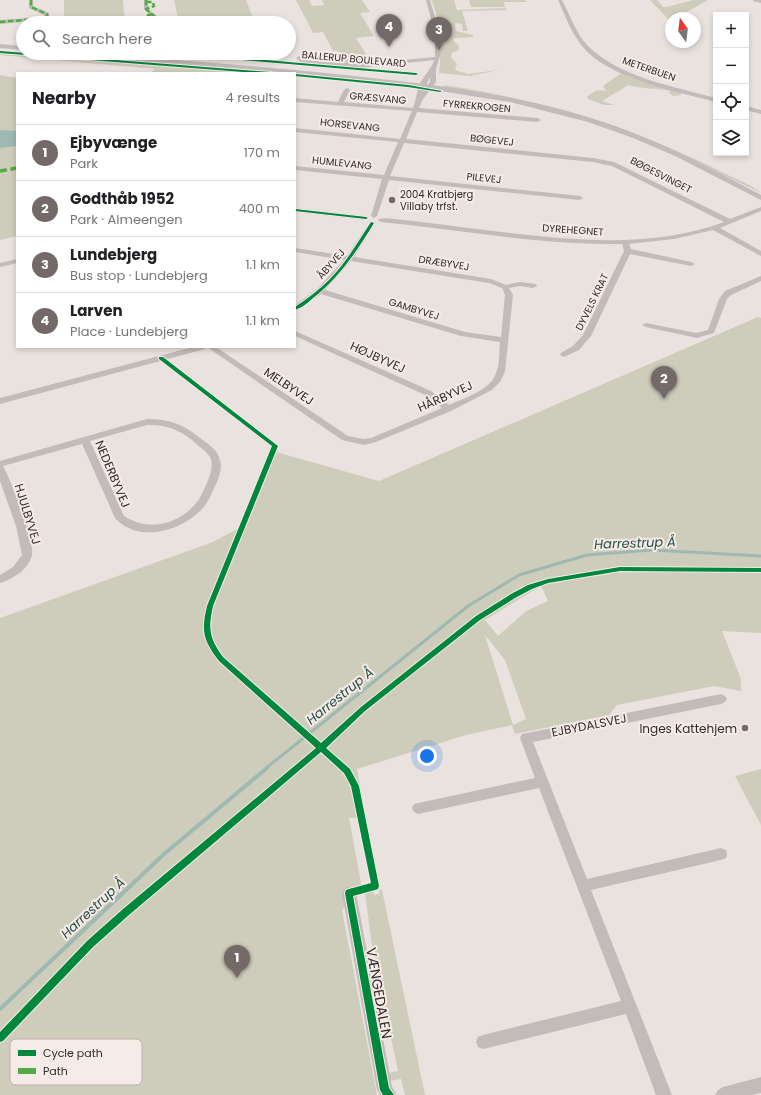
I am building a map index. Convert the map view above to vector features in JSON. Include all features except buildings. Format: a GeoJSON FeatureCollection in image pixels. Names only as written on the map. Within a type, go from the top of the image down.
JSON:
{"type":"FeatureCollection","features":[{"type":"Feature","properties":{"kind":"street"},"geometry":{"type":"LineString","coordinates":[[31,0],[31,7],[47,14],[47,16]]}},
{"type":"Feature","properties":{"kind":"street"},"geometry":{"type":"LineString","coordinates":[[428,0],[437,34],[436,58],[433,68],[432,84]]}},
{"type":"Feature","properties":{"kind":"street","name":"METERBUEN"},"geometry":{"type":"LineString","coordinates":[[560,0],[585,46],[601,60],[646,80],[713,99]]}},
{"type":"Feature","properties":{"kind":"street"},"geometry":{"type":"LineString","coordinates":[[755,0],[761,2]]}},
{"type":"Feature","properties":{"kind":"street"},"geometry":{"type":"LineString","coordinates":[[146,1],[153,2],[154,6],[146,9],[146,1]]}},
{"type":"Feature","properties":{"kind":"street"},"geometry":{"type":"LineString","coordinates":[[146,9],[152,14],[146,16]]}},
{"type":"Feature","properties":{"kind":"street"},"geometry":{"type":"LineString","coordinates":[[0,22],[16,22]]}},
{"type":"Feature","properties":{"kind":"street"},"geometry":{"type":"LineString","coordinates":[[0,48],[16,49]]}},
{"type":"Feature","properties":{"kind":"street"},"geometry":{"type":"LineString","coordinates":[[299,58],[303,62],[348,66],[436,58]]}},
{"type":"Feature","properties":{"kind":"street","name":"BALLERUP BOULEVARD"},"geometry":{"type":"LineString","coordinates":[[143,60],[422,83],[510,96],[595,118],[674,148],[761,190]]}},
{"type":"Feature","properties":{"kind":"street","name":"BALLERUP BOULEVARD"},"geometry":{"type":"LineString","coordinates":[[158,60],[296,72]]}},
{"type":"Feature","properties":{"kind":"street"},"geometry":{"type":"LineString","coordinates":[[422,83],[433,68]]}},
{"type":"Feature","properties":{"kind":"street","name":"BALLERUP BOULEVARD"},"geometry":{"type":"LineString","coordinates":[[296,72],[422,83]]}},
{"type":"Feature","properties":{"kind":"street","name":"ÅBYVEJ"},"geometry":{"type":"LineString","coordinates":[[420,99],[422,83]]}},
{"type":"Feature","properties":{"kind":"street","name":"BALLERUP BOULEVARD"},"geometry":{"type":"LineString","coordinates":[[432,84],[529,103],[605,124],[635,135],[699,164],[761,198]]}},
{"type":"Feature","properties":{"kind":"street","name":"ÅBYVEJ"},"geometry":{"type":"LineString","coordinates":[[296,308],[334,279],[351,258],[373,219],[386,178],[420,99],[432,84]]}},
{"type":"Feature","properties":{"kind":"street","name":"GRÆSVANG"},"geometry":{"type":"LineString","coordinates":[[340,104],[347,90]]}},
{"type":"Feature","properties":{"kind":"street","name":"GRÆSVANG"},"geometry":{"type":"LineString","coordinates":[[296,100],[415,110]]}},
{"type":"Feature","properties":{"kind":"street"},"geometry":{"type":"LineString","coordinates":[[749,109],[761,112]]}},
{"type":"Feature","properties":{"kind":"street","name":"FYRREKROGEN"},"geometry":{"type":"LineString","coordinates":[[415,110],[538,120]]}},
{"type":"Feature","properties":{"kind":"street","name":"HORSEVANG"},"geometry":{"type":"LineString","coordinates":[[296,130],[403,140]]}},
{"type":"Feature","properties":{"kind":"street","name":"BØGEVEJ"},"geometry":{"type":"LineString","coordinates":[[403,140],[579,159]]}},
{"type":"Feature","properties":{"kind":"street","name":"BØGESVINGET"},"geometry":{"type":"LineString","coordinates":[[579,159],[606,162],[622,166],[730,222]]}},
{"type":"Feature","properties":{"kind":"street","name":"HUMLEVANG"},"geometry":{"type":"LineString","coordinates":[[296,168],[386,178]]}},
{"type":"Feature","properties":{"kind":"street","name":"PILEVEJ"},"geometry":{"type":"LineString","coordinates":[[386,178],[580,198]]}},
{"type":"Feature","properties":{"kind":"street","name":"DYREHEGNET"},"geometry":{"type":"LineString","coordinates":[[296,210],[561,241],[625,242],[682,236],[715,228],[761,210]]}},
{"type":"Feature","properties":{"kind":"street"},"geometry":{"type":"LineString","coordinates":[[715,228],[759,251]]}},
{"type":"Feature","properties":{"kind":"street"},"geometry":{"type":"LineString","coordinates":[[625,242],[628,251],[691,264]]}},
{"type":"Feature","properties":{"kind":"street","name":"DRÆBYVEJ"},"geometry":{"type":"LineString","coordinates":[[296,250],[491,281],[505,288],[514,285],[533,286]]}},
{"type":"Feature","properties":{"kind":"street","name":"DYVELS KRAT"},"geometry":{"type":"LineString","coordinates":[[564,355],[576,348],[587,336],[628,251]]}},
{"type":"Feature","properties":{"kind":"street"},"geometry":{"type":"LineString","coordinates":[[0,265],[16,261]]}},
{"type":"Feature","properties":{"kind":"street"},"geometry":{"type":"LineString","coordinates":[[646,325],[697,336],[704,335],[711,331],[723,299],[728,293],[761,278]]}},
{"type":"Feature","properties":{"kind":"street","name":"HÅRBYVEJ"},"geometry":{"type":"LineString","coordinates":[[355,441],[373,440],[477,396],[489,388],[497,380],[501,372],[509,295],[505,288]]}},
{"type":"Feature","properties":{"kind":"street","name":"GAMBYVEJ"},"geometry":{"type":"LineString","coordinates":[[320,291],[464,334],[504,340]]}},
{"type":"Feature","properties":{"kind":"street","name":"HØJBYVEJ"},"geometry":{"type":"LineString","coordinates":[[296,333],[418,388],[434,396],[448,408]]}},
{"type":"Feature","properties":{"kind":"street"},"geometry":{"type":"LineString","coordinates":[[0,401],[198,348]]}},
{"type":"Feature","properties":{"kind":"street","name":"MELBYVEJ"},"geometry":{"type":"LineString","coordinates":[[212,348],[345,438],[355,441]]}},
{"type":"Feature","properties":{"kind":"street","name":"NEDERBYVEJ"},"geometry":{"type":"LineString","coordinates":[[0,464],[147,422],[168,422],[177,425],[213,454],[218,468],[201,504],[193,513],[182,520],[158,528],[144,530],[129,526],[120,518],[85,440]]}},
{"type":"Feature","properties":{"kind":"street","name":"HJULBYVEJ"},"geometry":{"type":"LineString","coordinates":[[0,468],[28,548],[24,562],[16,571],[0,579]]}},
{"type":"Feature","properties":{"kind":"street","name":"EJBYDALSVEJ"},"geometry":{"type":"LineString","coordinates":[[664,1095],[526,738],[721,699]]}},
{"type":"Feature","properties":{"kind":"street"},"geometry":{"type":"LineString","coordinates":[[418,808],[544,782]]}},
{"type":"Feature","properties":{"kind":"street"},"geometry":{"type":"LineString","coordinates":[[583,886],[721,854]]}},
{"type":"Feature","properties":{"kind":"street","name":"VÆNGEDALEN"},"geometry":{"type":"LineString","coordinates":[[349,893],[385,1090],[389,1095]]}},
{"type":"Feature","properties":{"kind":"street"},"geometry":{"type":"LineString","coordinates":[[483,1042],[630,1006]]}},
{"type":"Feature","properties":{"kind":"street"},"geometry":{"type":"LineString","coordinates":[[723,1095],[761,1085]]}},
{"type":"Feature","properties":{"kind":"green space"},"geometry":{"type":"Polygon","coordinates":[[[64,0],[123,0],[124,16],[64,16],[64,0]]]}},
{"type":"Feature","properties":{"kind":"green space"},"geometry":{"type":"Polygon","coordinates":[[[174,0],[246,0],[252,16],[177,16],[174,0]]]}},
{"type":"Feature","properties":{"kind":"green space"},"geometry":{"type":"Polygon","coordinates":[[[296,0],[309,0],[312,6],[324,5],[322,0],[362,0],[370,12],[360,13],[374,36],[356,38],[370,61],[346,64],[338,51],[333,51],[323,32],[313,33],[296,0]]]}},
{"type":"Feature","properties":{"kind":"green space"},"geometry":{"type":"Polygon","coordinates":[[[432,0],[454,0],[457,10],[505,8],[507,10],[462,11],[468,31],[463,31],[462,24],[455,23],[456,31],[473,35],[473,37],[455,38],[453,40],[459,46],[459,50],[452,53],[451,57],[457,64],[455,70],[468,74],[499,70],[470,76],[439,73],[442,34],[432,0]]]}},
{"type":"Feature","properties":{"kind":"green space"},"geometry":{"type":"Polygon","coordinates":[[[469,0],[524,0],[528,2],[504,2],[505,7],[471,7],[469,0]]]}},
{"type":"Feature","properties":{"kind":"green space"},"geometry":{"type":"Polygon","coordinates":[[[650,0],[657,0],[663,7],[667,7],[693,0],[708,0],[687,12],[665,12],[665,16],[650,0]]]}},
{"type":"Feature","properties":{"kind":"green space"},"geometry":{"type":"Polygon","coordinates":[[[0,53],[16,54],[16,56],[0,55],[0,53]]]}},
{"type":"Feature","properties":{"kind":"green space"},"geometry":{"type":"Polygon","coordinates":[[[55,60],[90,60],[243,72],[151,72],[155,69],[55,60]]]}},
{"type":"Feature","properties":{"kind":"green space"},"geometry":{"type":"Polygon","coordinates":[[[111,60],[271,72],[253,71],[111,60]]]}},
{"type":"Feature","properties":{"kind":"green space"},"geometry":{"type":"Polygon","coordinates":[[[623,72],[681,92],[681,95],[673,96],[669,93],[670,91],[628,85],[616,93],[612,92],[615,93],[602,101],[614,105],[604,105],[588,99],[587,97],[598,90],[606,91],[603,86],[623,72]]]}},
{"type":"Feature","properties":{"kind":"green space"},"geometry":{"type":"Polygon","coordinates":[[[0,75],[16,78],[16,236],[0,240],[0,75]]]}},
{"type":"Feature","properties":{"kind":"green space"},"geometry":{"type":"Polygon","coordinates":[[[445,85],[481,91],[524,100],[444,87],[445,85]]]}},
{"type":"Feature","properties":{"kind":"green space"},"geometry":{"type":"Polygon","coordinates":[[[530,102],[587,118],[655,142],[689,156],[754,187],[761,193],[663,146],[530,102]]]}},
{"type":"Feature","properties":{"kind":"green space"},"geometry":{"type":"Polygon","coordinates":[[[758,317],[761,318],[761,633],[722,631],[741,679],[741,691],[714,686],[617,705],[609,715],[515,734],[512,725],[466,735],[357,769],[366,818],[349,818],[362,888],[342,910],[377,1095],[0,1095],[0,618],[213,542],[237,529],[244,529],[276,452],[379,481],[758,317]],[[541,586],[485,620],[498,636],[526,611],[548,601],[541,586]],[[485,635],[513,725],[526,719],[505,660],[485,635]]]}},
{"type":"Feature","properties":{"kind":"green space"},"geometry":{"type":"Polygon","coordinates":[[[761,769],[761,825],[735,776],[761,769]]]}},
{"type":"Feature","properties":{"kind":"green space"},"geometry":{"type":"Polygon","coordinates":[[[379,890],[382,890],[425,1095],[405,1095],[401,1079],[390,1081],[389,1073],[398,1071],[373,953],[365,893],[373,891],[374,895],[379,894],[379,890]]]}},
{"type":"Feature","properties":{"kind":"water"},"geometry":{"type":"Polygon","coordinates":[[[0,130],[16,131],[16,146],[0,148],[0,130]]]}},
{"type":"Feature","properties":{"kind":"waterway","name":"Harrestrup Å"},"geometry":{"type":"LineString","coordinates":[[265,769],[468,606],[519,575],[587,555],[652,550],[761,556]]}},
{"type":"Feature","properties":{"kind":"waterway","name":"Harrestrup Å"},"geometry":{"type":"LineString","coordinates":[[0,1009],[163,855],[267,768]]}},
{"type":"Feature","properties":{"kind":"marked path"},"geometry":{"type":"LineString","coordinates":[[31,0],[31,7],[47,14],[47,16]]}},
{"type":"Feature","properties":{"kind":"marked path"},"geometry":{"type":"LineString","coordinates":[[146,0],[146,9],[154,16]]}},
{"type":"Feature","properties":{"kind":"marked path"},"geometry":{"type":"LineString","coordinates":[[146,2],[153,2],[154,6],[146,9]]}},
{"type":"Feature","properties":{"kind":"marked path"},"geometry":{"type":"LineString","coordinates":[[146,16],[152,14]]}},
{"type":"Feature","properties":{"kind":"marked path"},"geometry":{"type":"LineString","coordinates":[[0,22],[16,21]]}},
{"type":"Feature","properties":{"kind":"marked path"},"geometry":{"type":"LineString","coordinates":[[0,171],[16,168]]}},
{"type":"Feature","properties":{"kind":"cycle path"},"geometry":{"type":"LineString","coordinates":[[0,52],[16,53]]}},
{"type":"Feature","properties":{"kind":"cycle path"},"geometry":{"type":"LineString","coordinates":[[103,60],[257,72]]}},
{"type":"Feature","properties":{"kind":"cycle path"},"geometry":{"type":"LineString","coordinates":[[254,60],[416,74]]}},
{"type":"Feature","properties":{"kind":"cycle path"},"geometry":{"type":"LineString","coordinates":[[296,75],[408,86],[440,91]]}},
{"type":"Feature","properties":{"kind":"cycle path"},"geometry":{"type":"LineString","coordinates":[[296,210],[366,218]]}},
{"type":"Feature","properties":{"kind":"cycle path"},"geometry":{"type":"LineString","coordinates":[[296,308],[320,291],[348,261],[372,223]]}},
{"type":"Feature","properties":{"kind":"cycle path"},"geometry":{"type":"LineString","coordinates":[[161,358],[275,446],[210,606],[207,622],[207,634],[212,646],[221,659],[347,771],[355,786],[375,886],[349,893],[385,1090],[389,1095]]}},
{"type":"Feature","properties":{"kind":"cycle path"},"geometry":{"type":"LineString","coordinates":[[0,1038],[90,944],[126,912],[322,747],[363,709],[478,618],[513,596],[530,587],[548,581],[620,569],[761,570]]}},
{"type":"Feature","properties":{"kind":"place","name":"Larven"},"geometry":{"type":"Point","coordinates":[389,47]}},
{"type":"Feature","properties":{"kind":"place","name":"Lundebjerg"},"geometry":{"type":"Point","coordinates":[439,50]}},
{"type":"Feature","properties":{"kind":"place","name":"2004 Kratbjerg Villaby trfst."},"geometry":{"type":"Point","coordinates":[392,200]}},
{"type":"Feature","properties":{"kind":"place","name":"Godthåb 1952"},"geometry":{"type":"Point","coordinates":[664,399]}},
{"type":"Feature","properties":{"kind":"place","name":"Inges Kattehjem"},"geometry":{"type":"Point","coordinates":[745,728]}},
{"type":"Feature","properties":{"kind":"place","name":"Ejbyvænge"},"geometry":{"type":"Point","coordinates":[237,978]}}]}
